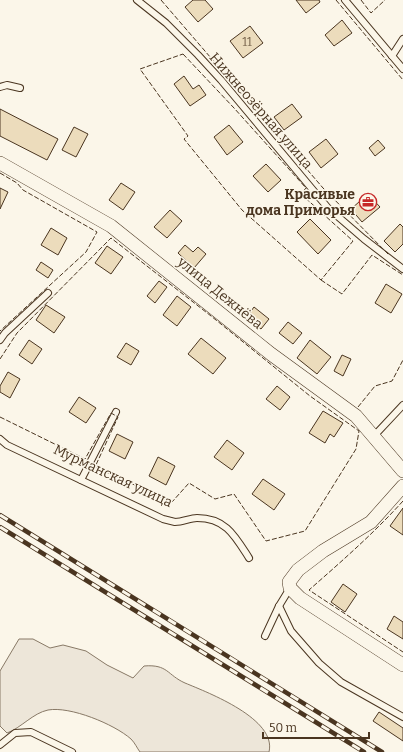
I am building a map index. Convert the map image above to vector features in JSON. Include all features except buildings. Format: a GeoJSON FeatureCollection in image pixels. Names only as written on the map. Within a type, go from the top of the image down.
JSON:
{"type":"FeatureCollection","features":[{"type":"Feature","properties":{"kind":"street","name":"улица Дежнёва"},"geometry":{"type":"LineString","coordinates":[[0,163],[111,226],[271,354],[356,416],[403,471]]}},
{"type":"Feature","properties":{"kind":"street"},"geometry":{"type":"LineString","coordinates":[[403,486],[371,522],[323,551],[298,570],[289,582],[290,588],[300,598],[403,665]]}},
{"type":"Feature","properties":{"kind":"lane","name":"Нижнеозёрная улица"},"geometry":{"type":"LineString","coordinates":[[137,0],[166,23],[202,60],[328,208],[364,239],[403,269]]}},
{"type":"Feature","properties":{"kind":"lane"},"geometry":{"type":"LineString","coordinates":[[346,0],[403,69]]}},
{"type":"Feature","properties":{"kind":"lane"},"geometry":{"type":"LineString","coordinates":[[392,56],[403,39]]}},
{"type":"Feature","properties":{"kind":"lane"},"geometry":{"type":"LineString","coordinates":[[0,87],[7,85],[20,88]]}},
{"type":"Feature","properties":{"kind":"lane"},"geometry":{"type":"LineString","coordinates":[[0,340],[5,333],[48,293]]}},
{"type":"Feature","properties":{"kind":"lane"},"geometry":{"type":"LineString","coordinates":[[374,436],[403,405]]}},
{"type":"Feature","properties":{"kind":"lane"},"geometry":{"type":"LineString","coordinates":[[81,480],[116,412]]}},
{"type":"Feature","properties":{"kind":"lane","name":"Мурманская улица"},"geometry":{"type":"LineString","coordinates":[[0,439],[7,445],[163,519],[176,522],[196,518],[207,518],[218,522],[232,532],[249,558]]}},
{"type":"Feature","properties":{"kind":"lane"},"geometry":{"type":"LineString","coordinates":[[265,636],[279,606],[290,588]]}},
{"type":"Feature","properties":{"kind":"lane"},"geometry":{"type":"LineString","coordinates":[[279,606],[291,631],[319,663],[341,682],[403,717]]}},
{"type":"Feature","properties":{"kind":"lane"},"geometry":{"type":"LineString","coordinates":[[0,745],[15,733],[31,732],[72,752]]}},
{"type":"Feature","properties":{"kind":"shaded area"},"geometry":{"type":"Polygon","coordinates":[[[19,639],[33,639],[50,648],[63,645],[86,651],[107,665],[133,678],[144,666],[163,668],[179,680],[209,693],[239,709],[252,718],[263,729],[269,740],[269,752],[140,752],[131,739],[103,722],[79,713],[57,709],[48,710],[37,714],[7,733],[0,726],[0,671],[19,639]]]}},
{"type":"Feature","properties":{"kind":"railway"},"geometry":{"type":"LineString","coordinates":[[0,515],[382,752]]}},
{"type":"Feature","properties":{"kind":"railway"},"geometry":{"type":"LineString","coordinates":[[0,527],[364,752]]}},
{"type":"Feature","properties":{"kind":"fence"},"geometry":{"type":"LineString","coordinates":[[161,0],[323,188],[389,255]]}},
{"type":"Feature","properties":{"kind":"fence"},"geometry":{"type":"LineString","coordinates":[[336,0],[403,80]]}},
{"type":"Feature","properties":{"kind":"fence"},"geometry":{"type":"LineString","coordinates":[[361,0],[371,13],[385,0]]}},
{"type":"Feature","properties":{"kind":"fence"},"geometry":{"type":"LineString","coordinates":[[183,54],[306,188],[301,194],[353,241],[321,280],[242,210],[184,139],[188,136],[140,69],[183,54]]}},
{"type":"Feature","properties":{"kind":"fence"},"geometry":{"type":"LineString","coordinates":[[0,173],[17,183],[23,190],[97,232],[86,252],[0,331]]}},
{"type":"Feature","properties":{"kind":"fence"},"geometry":{"type":"LineString","coordinates":[[0,359],[17,333],[111,238],[310,396],[359,431],[356,449],[305,531],[266,541],[234,494],[215,499],[189,483],[172,502],[95,467],[118,417],[111,413],[85,459],[0,417]]}},
{"type":"Feature","properties":{"kind":"fence"},"geometry":{"type":"LineString","coordinates":[[321,280],[342,294],[372,255],[403,275]]}},
{"type":"Feature","properties":{"kind":"fence"},"geometry":{"type":"LineString","coordinates":[[358,407],[375,386],[392,381],[403,360]]}},
{"type":"Feature","properties":{"kind":"fence"},"geometry":{"type":"LineString","coordinates":[[403,501],[346,558],[309,590],[403,652]]}},
{"type":"Feature","properties":{"kind":"place","name":"Красивые дома Приморья"},"geometry":{"type":"Point","coordinates":[368,202]}}]}
